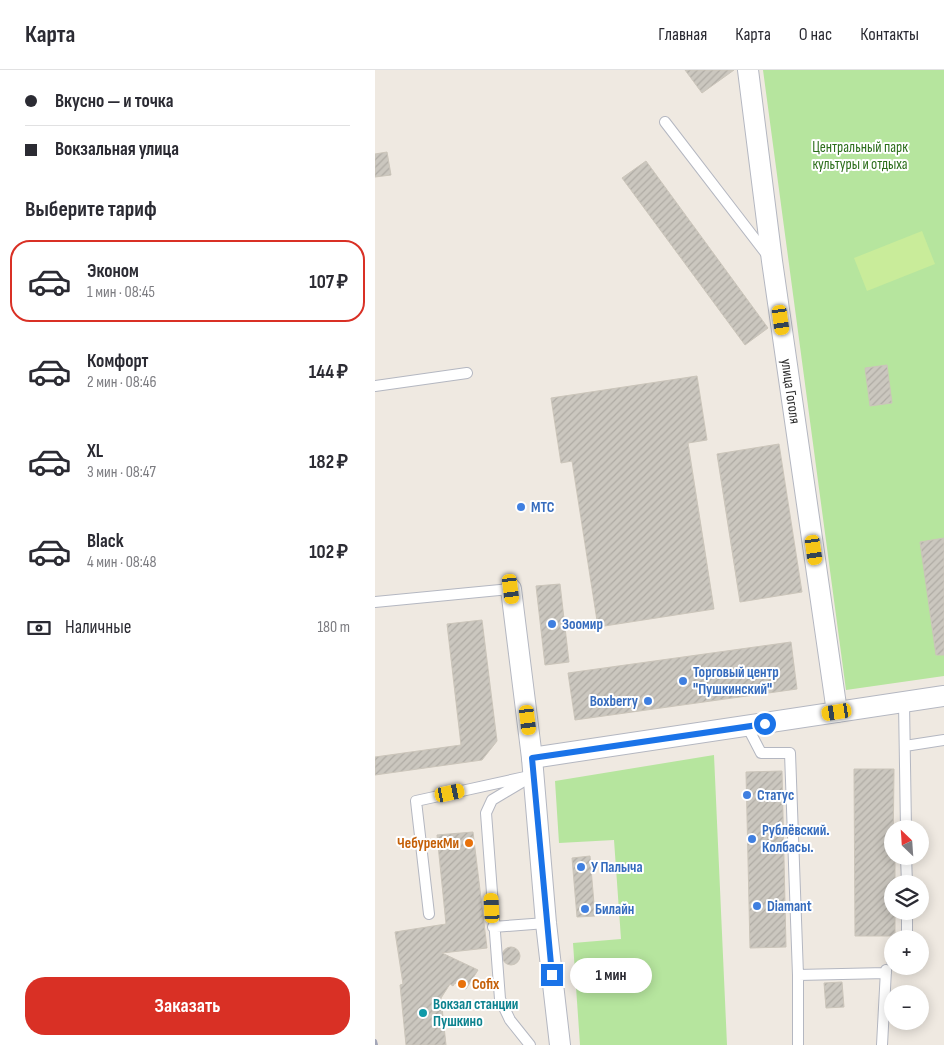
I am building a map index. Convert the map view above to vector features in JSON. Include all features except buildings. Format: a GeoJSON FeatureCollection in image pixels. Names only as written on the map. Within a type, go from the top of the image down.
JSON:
{"type":"FeatureCollection","features":[{"type":"Feature","properties":{"kind":"street","name":"улица Гоголя"},"geometry":{"type":"LineString","coordinates":[[749,70],[772,261],[837,712]]}},
{"type":"Feature","properties":{"kind":"street"},"geometry":{"type":"LineString","coordinates":[[511,589],[533,766],[546,922],[560,1045]]}},
{"type":"Feature","properties":{"kind":"street"},"geometry":{"type":"LineString","coordinates":[[533,766],[747,726],[944,696]]}},
{"type":"Feature","properties":{"kind":"lane"},"geometry":{"type":"LineString","coordinates":[[665,122],[772,261]]}},
{"type":"Feature","properties":{"kind":"lane"},"geometry":{"type":"LineString","coordinates":[[375,386],[467,373]]}},
{"type":"Feature","properties":{"kind":"lane"},"geometry":{"type":"LineString","coordinates":[[375,602],[511,589]]}},
{"type":"Feature","properties":{"kind":"lane"},"geometry":{"type":"LineString","coordinates":[[904,702],[906,820]]}},
{"type":"Feature","properties":{"kind":"lane"},"geometry":{"type":"LineString","coordinates":[[747,726],[761,753],[790,753],[798,975],[798,1045]]}},
{"type":"Feature","properties":{"kind":"lane"},"geometry":{"type":"LineString","coordinates":[[905,746],[944,740]]}},
{"type":"Feature","properties":{"kind":"lane"},"geometry":{"type":"LineString","coordinates":[[429,914],[416,800],[533,766]]}},
{"type":"Feature","properties":{"kind":"lane"},"geometry":{"type":"LineString","coordinates":[[530,1045],[510,1020],[500,999],[493,927],[486,814],[493,800],[533,766]]}},
{"type":"Feature","properties":{"kind":"lane"},"geometry":{"type":"LineString","coordinates":[[493,927],[546,922]]}},
{"type":"Feature","properties":{"kind":"lane"},"geometry":{"type":"LineString","coordinates":[[798,975],[884,966]]}},
{"type":"Feature","properties":{"kind":"lane"},"geometry":{"type":"LineString","coordinates":[[882,1045],[888,975]]}},
{"type":"Feature","properties":{"kind":"green space","name":"Центральный парк культуры и отдыха"},"geometry":{"type":"Polygon","coordinates":[[[763,70],[944,70],[944,676],[846,690],[763,70]]]}},
{"type":"Feature","properties":{"kind":"green space"},"geometry":{"type":"Polygon","coordinates":[[[922,231],[935,264],[867,291],[854,258],[922,231]]]}},
{"type":"Feature","properties":{"kind":"green space"},"geometry":{"type":"Polygon","coordinates":[[[714,755],[727,1045],[580,1045],[573,943],[621,939],[614,840],[559,843],[555,781],[714,755]]]}},
{"type":"Feature","properties":{"kind":"railway"},"geometry":{"type":"LineString","coordinates":[[375,1041],[376,1045]]}},
{"type":"Feature","properties":{"kind":"place","name":"МТС"},"geometry":{"type":"Point","coordinates":[521,507]}},
{"type":"Feature","properties":{"kind":"place","name":"Зоомир"},"geometry":{"type":"Point","coordinates":[552,624]}},
{"type":"Feature","properties":{"kind":"place","name":"Торговый центр \"Пушкинский\""},"geometry":{"type":"Point","coordinates":[683,681]}},
{"type":"Feature","properties":{"kind":"place","name":"Boxberry"},"geometry":{"type":"Point","coordinates":[648,701]}},
{"type":"Feature","properties":{"kind":"place","name":"Статус"},"geometry":{"type":"Point","coordinates":[747,795]}},
{"type":"Feature","properties":{"kind":"place","name":"Рублёвский. Колбасы."},"geometry":{"type":"Point","coordinates":[752,839]}},
{"type":"Feature","properties":{"kind":"place","name":"ЧебурекМи"},"geometry":{"type":"Point","coordinates":[469,843]}},
{"type":"Feature","properties":{"kind":"place","name":"У Палыча"},"geometry":{"type":"Point","coordinates":[581,867]}},
{"type":"Feature","properties":{"kind":"place","name":"Diamant"},"geometry":{"type":"Point","coordinates":[757,906]}},
{"type":"Feature","properties":{"kind":"place","name":"Билайн"},"geometry":{"type":"Point","coordinates":[585,909]}},
{"type":"Feature","properties":{"kind":"place","name":"Cofix"},"geometry":{"type":"Point","coordinates":[462,984]}},
{"type":"Feature","properties":{"kind":"place","name":"Вокзал станции Пушкино"},"geometry":{"type":"Point","coordinates":[423,1013]}},
{"type":"Feature","properties":{"kind":"route"},"geometry":{"type":"LineString","coordinates":[[552,975],[532,758],[563,755],[765,724]]}}]}
